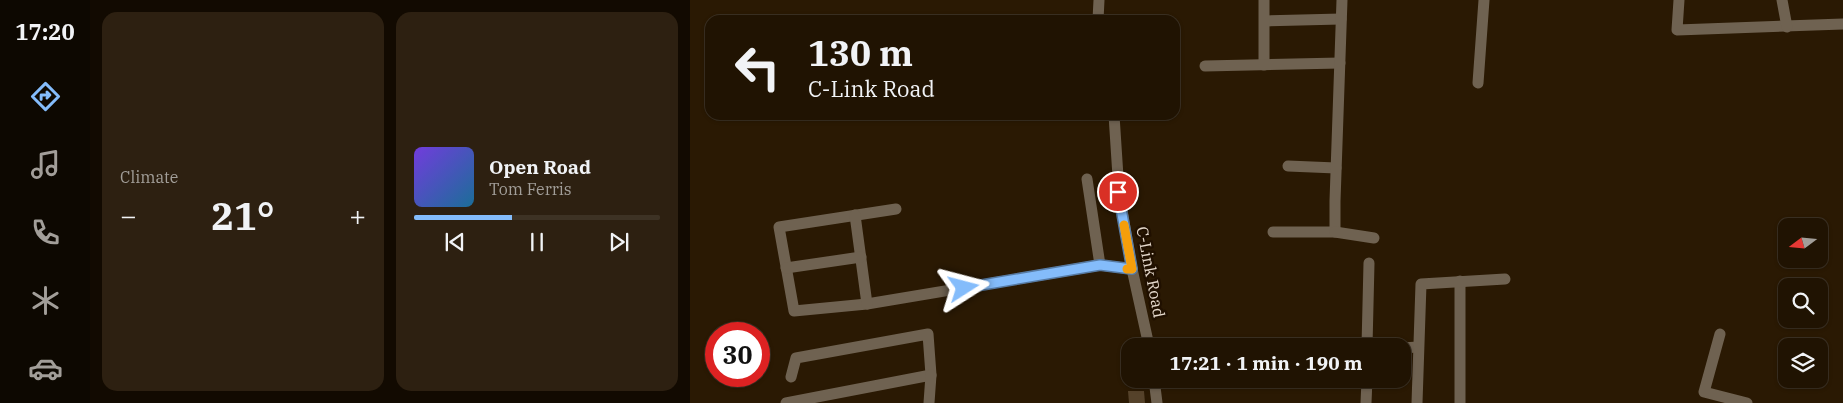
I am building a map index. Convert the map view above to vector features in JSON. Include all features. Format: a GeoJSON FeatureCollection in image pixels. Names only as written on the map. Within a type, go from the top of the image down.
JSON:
{"type":"FeatureCollection","features":[{"type":"Feature","properties":{"kind":"street"},"geometry":{"type":"LineString","coordinates":[[1098,15],[1099,0]]}},
{"type":"Feature","properties":{"kind":"street"},"geometry":{"type":"LineString","coordinates":[[1264,0],[1264,65]]}},
{"type":"Feature","properties":{"kind":"street"},"geometry":{"type":"LineString","coordinates":[[1335,232],[1342,0]]}},
{"type":"Feature","properties":{"kind":"street"},"geometry":{"type":"LineString","coordinates":[[1478,83],[1484,0]]}},
{"type":"Feature","properties":{"kind":"street"},"geometry":{"type":"LineString","coordinates":[[1679,0],[1678,30],[1843,24]]}},
{"type":"Feature","properties":{"kind":"street"},"geometry":{"type":"LineString","coordinates":[[1782,0],[1787,27]]}},
{"type":"Feature","properties":{"kind":"street"},"geometry":{"type":"LineString","coordinates":[[1265,21],[1341,20]]}},
{"type":"Feature","properties":{"kind":"street"},"geometry":{"type":"LineString","coordinates":[[1205,66],[1340,63]]}},
{"type":"Feature","properties":{"kind":"street","name":"C-Link Road"},"geometry":{"type":"LineString","coordinates":[[1114,120],[1118,192],[1147,338]]}},
{"type":"Feature","properties":{"kind":"street"},"geometry":{"type":"LineString","coordinates":[[1288,166],[1336,168]]}},
{"type":"Feature","properties":{"kind":"street"},"geometry":{"type":"LineString","coordinates":[[1087,179],[1100,265]]}},
{"type":"Feature","properties":{"kind":"street"},"geometry":{"type":"LineString","coordinates":[[896,209],[779,226],[794,311],[867,304],[1100,265],[1132,269]]}},
{"type":"Feature","properties":{"kind":"street"},"geometry":{"type":"LineString","coordinates":[[855,215],[867,304]]}},
{"type":"Feature","properties":{"kind":"street"},"geometry":{"type":"LineString","coordinates":[[1273,232],[1335,232],[1374,238]]}},
{"type":"Feature","properties":{"kind":"street"},"geometry":{"type":"LineString","coordinates":[[786,268],[861,257]]}},
{"type":"Feature","properties":{"kind":"street"},"geometry":{"type":"LineString","coordinates":[[1367,338],[1369,263]]}},
{"type":"Feature","properties":{"kind":"street"},"geometry":{"type":"LineString","coordinates":[[1417,403],[1421,284],[1505,279]]}},
{"type":"Feature","properties":{"kind":"street"},"geometry":{"type":"LineString","coordinates":[[1460,281],[1460,403]]}},
{"type":"Feature","properties":{"kind":"street"},"geometry":{"type":"LineString","coordinates":[[791,376],[796,358],[928,334],[932,375],[929,403]]}},
{"type":"Feature","properties":{"kind":"street"},"geometry":{"type":"LineString","coordinates":[[1720,334],[1704,392],[1747,403]]}},
{"type":"Feature","properties":{"kind":"street"},"geometry":{"type":"LineString","coordinates":[[1411,347],[1418,347]]}},
{"type":"Feature","properties":{"kind":"street"},"geometry":{"type":"LineString","coordinates":[[786,403],[932,375]]}},
{"type":"Feature","properties":{"kind":"street"},"geometry":{"type":"LineString","coordinates":[[1155,388],[1157,403]]}},
{"type":"Feature","properties":{"kind":"street"},"geometry":{"type":"LineString","coordinates":[[1366,403],[1367,388]]}},
{"type":"Feature","properties":{"kind":"building"},"geometry":{"type":"Polygon","coordinates":[[[1128,391],[1144,391],[1145,403],[1129,403],[1128,391]]]}},
{"type":"Feature","properties":{"kind":"slow traffic"},"geometry":{"type":"LineString","coordinates":[[1124,225],[1132,269],[1127,269]]}},
{"type":"Feature","properties":{"kind":"route"},"geometry":{"type":"LineString","coordinates":[[964,288],[1100,265],[1132,269],[1118,192]]}}]}
